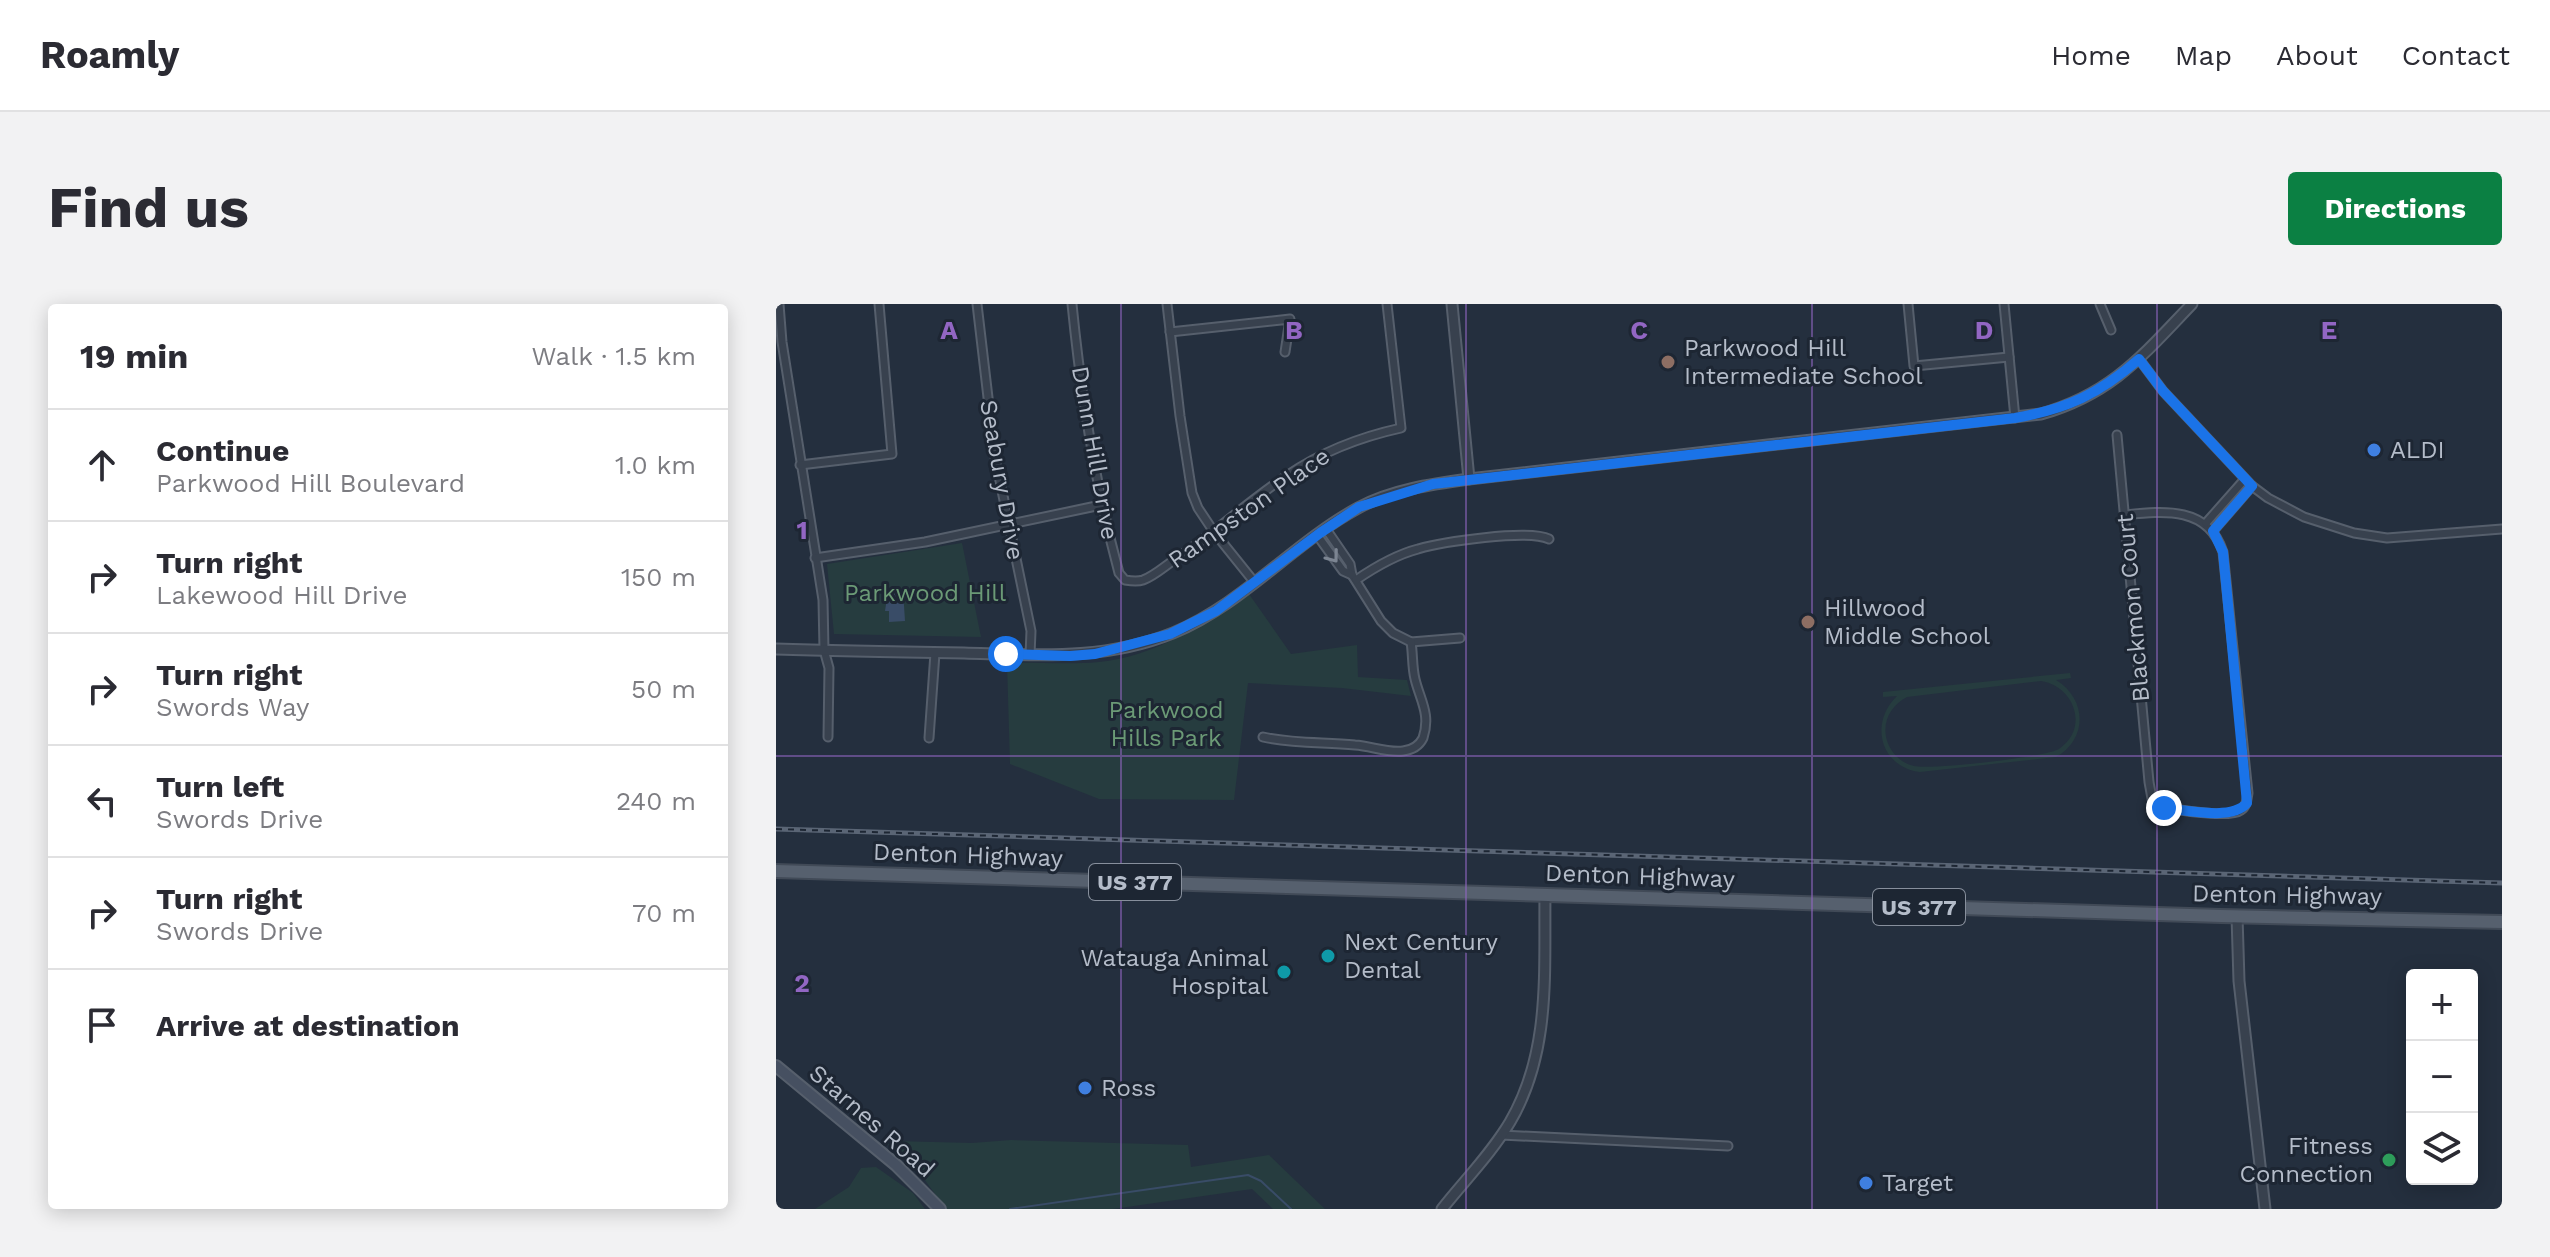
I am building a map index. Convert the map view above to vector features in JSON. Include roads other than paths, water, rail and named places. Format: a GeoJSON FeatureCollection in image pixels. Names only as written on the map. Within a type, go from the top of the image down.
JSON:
{"type":"FeatureCollection","features":[{"type":"Feature","properties":{"kind":"main road","name":"Denton Highway"},"geometry":{"type":"LineString","coordinates":[[776,871],[2502,922]]}},
{"type":"Feature","properties":{"kind":"main road","name":"Starnes Road"},"geometry":{"type":"LineString","coordinates":[[776,1066],[896,1165],[940,1209]]}},
{"type":"Feature","properties":{"kind":"street"},"geometry":{"type":"LineString","coordinates":[[779,304],[800,465],[823,600],[824,650],[829,668],[828,737]]}},
{"type":"Feature","properties":{"kind":"street"},"geometry":{"type":"LineString","coordinates":[[800,465],[892,454],[879,304]]}},
{"type":"Feature","properties":{"kind":"street","name":"Seabury Drive"},"geometry":{"type":"LineString","coordinates":[[977,304],[995,457],[1031,631],[1030,655]]}},
{"type":"Feature","properties":{"kind":"street","name":"Dunn Hill Drive"},"geometry":{"type":"LineString","coordinates":[[1072,304],[1079,380],[1101,505],[1119,573],[1125,580],[1145,580]]}},
{"type":"Feature","properties":{"kind":"street"},"geometry":{"type":"LineString","coordinates":[[1167,304],[1192,493],[1214,532],[1255,583]]}},
{"type":"Feature","properties":{"kind":"street","name":"Rampston Place"},"geometry":{"type":"LineString","coordinates":[[1145,580],[1214,532],[1287,475],[1316,458],[1369,435],[1401,428],[1387,304]]}},
{"type":"Feature","properties":{"kind":"street"},"geometry":{"type":"LineString","coordinates":[[1452,304],[1469,479]]}},
{"type":"Feature","properties":{"kind":"street"},"geometry":{"type":"LineString","coordinates":[[1908,304],[1914,366],[2009,357]]}},
{"type":"Feature","properties":{"kind":"street"},"geometry":{"type":"LineString","coordinates":[[2004,304],[2015,418]]}},
{"type":"Feature","properties":{"kind":"street"},"geometry":{"type":"LineString","coordinates":[[2100,304],[2111,330]]}},
{"type":"Feature","properties":{"kind":"street"},"geometry":{"type":"LineString","coordinates":[[776,649],[1095,654],[1150,640],[1190,625],[1216,611],[1359,507],[1391,495],[1469,479],[2015,418],[2067,406],[2090,396],[2139,359],[2192,304]]}},
{"type":"Feature","properties":{"kind":"street"},"geometry":{"type":"LineString","coordinates":[[1170,332],[1290,319],[1285,352]]}},
{"type":"Feature","properties":{"kind":"street"},"geometry":{"type":"LineString","coordinates":[[2139,359],[2163,391],[2252,486],[2304,517],[2354,533],[2387,538],[2502,529]]}},
{"type":"Feature","properties":{"kind":"street","name":"Blackmon Court"},"geometry":{"type":"LineString","coordinates":[[2117,435],[2153,804],[2164,808],[2229,814],[2241,811],[2247,803],[2223,552],[2213,531]]}},
{"type":"Feature","properties":{"kind":"street"},"geometry":{"type":"LineString","coordinates":[[2206,523],[2245,479]]}},
{"type":"Feature","properties":{"kind":"street"},"geometry":{"type":"LineString","coordinates":[[2124,515],[2158,512],[2184,515],[2206,523],[2213,531],[2252,486]]}},
{"type":"Feature","properties":{"kind":"street"},"geometry":{"type":"LineString","coordinates":[[815,558],[925,542],[1101,505]]}},
{"type":"Feature","properties":{"kind":"street"},"geometry":{"type":"LineString","coordinates":[[1326,529],[1350,564],[1354,577],[1381,621],[1393,633],[1411,642],[1460,638]]}},
{"type":"Feature","properties":{"kind":"street"},"geometry":{"type":"LineString","coordinates":[[1317,535],[1343,571],[1354,577]]}},
{"type":"Feature","properties":{"kind":"street"},"geometry":{"type":"LineString","coordinates":[[1354,577],[1419,548],[1508,536],[1541,535],[1549,539]]}},
{"type":"Feature","properties":{"kind":"street"},"geometry":{"type":"LineString","coordinates":[[1263,737],[1358,745],[1387,751],[1414,748],[1424,734],[1425,712],[1415,680],[1411,642]]}},
{"type":"Feature","properties":{"kind":"street"},"geometry":{"type":"LineString","coordinates":[[929,738],[935,653]]}},
{"type":"Feature","properties":{"kind":"street"},"geometry":{"type":"LineString","coordinates":[[1442,1209],[1511,1121],[1532,1069],[1541,1039],[1545,895]]}},
{"type":"Feature","properties":{"kind":"street"},"geometry":{"type":"LineString","coordinates":[[2237,916],[2239,981],[2265,1209]]}},
{"type":"Feature","properties":{"kind":"street"},"geometry":{"type":"LineString","coordinates":[[1501,1135],[1728,1146]]}},
{"type":"Feature","properties":{"kind":"water"},"geometry":{"type":"Polygon","coordinates":[[[903,590],[905,621],[889,622],[889,611],[885,611],[888,591],[903,590]]]}},
{"type":"Feature","properties":{"kind":"waterway"},"geometry":{"type":"LineString","coordinates":[[1010,1209],[1248,1175],[1261,1181],[1291,1209]]}},
{"type":"Feature","properties":{"kind":"railway"},"geometry":{"type":"LineString","coordinates":[[776,829],[2502,883]]}},
{"type":"Feature","properties":{"kind":"place","name":"Parkwood Hill Intermediate School"},"geometry":{"type":"Point","coordinates":[1668,362]}},
{"type":"Feature","properties":{"kind":"place","name":"ALDI"},"geometry":{"type":"Point","coordinates":[2374,450]}},
{"type":"Feature","properties":{"kind":"place","name":"Hillwood Middle School"},"geometry":{"type":"Point","coordinates":[1808,622]}},
{"type":"Feature","properties":{"kind":"place","name":"Next Century Dental"},"geometry":{"type":"Point","coordinates":[1328,956]}},
{"type":"Feature","properties":{"kind":"place","name":"Watauga Animal Hospital"},"geometry":{"type":"Point","coordinates":[1284,972]}},
{"type":"Feature","properties":{"kind":"place","name":"Ross"},"geometry":{"type":"Point","coordinates":[1085,1088]}},
{"type":"Feature","properties":{"kind":"place","name":"Fitness Connection"},"geometry":{"type":"Point","coordinates":[2389,1160]}},
{"type":"Feature","properties":{"kind":"place","name":"Target"},"geometry":{"type":"Point","coordinates":[1866,1183]}},
{"type":"Feature","properties":{"kind":"park label","name":"Parkwood Hill"},"geometry":{"type":"Point","coordinates":[925,593]}},
{"type":"Feature","properties":{"kind":"park label","name":"Parkwood Hills Park"},"geometry":{"type":"Point","coordinates":[1166,724]}}]}
